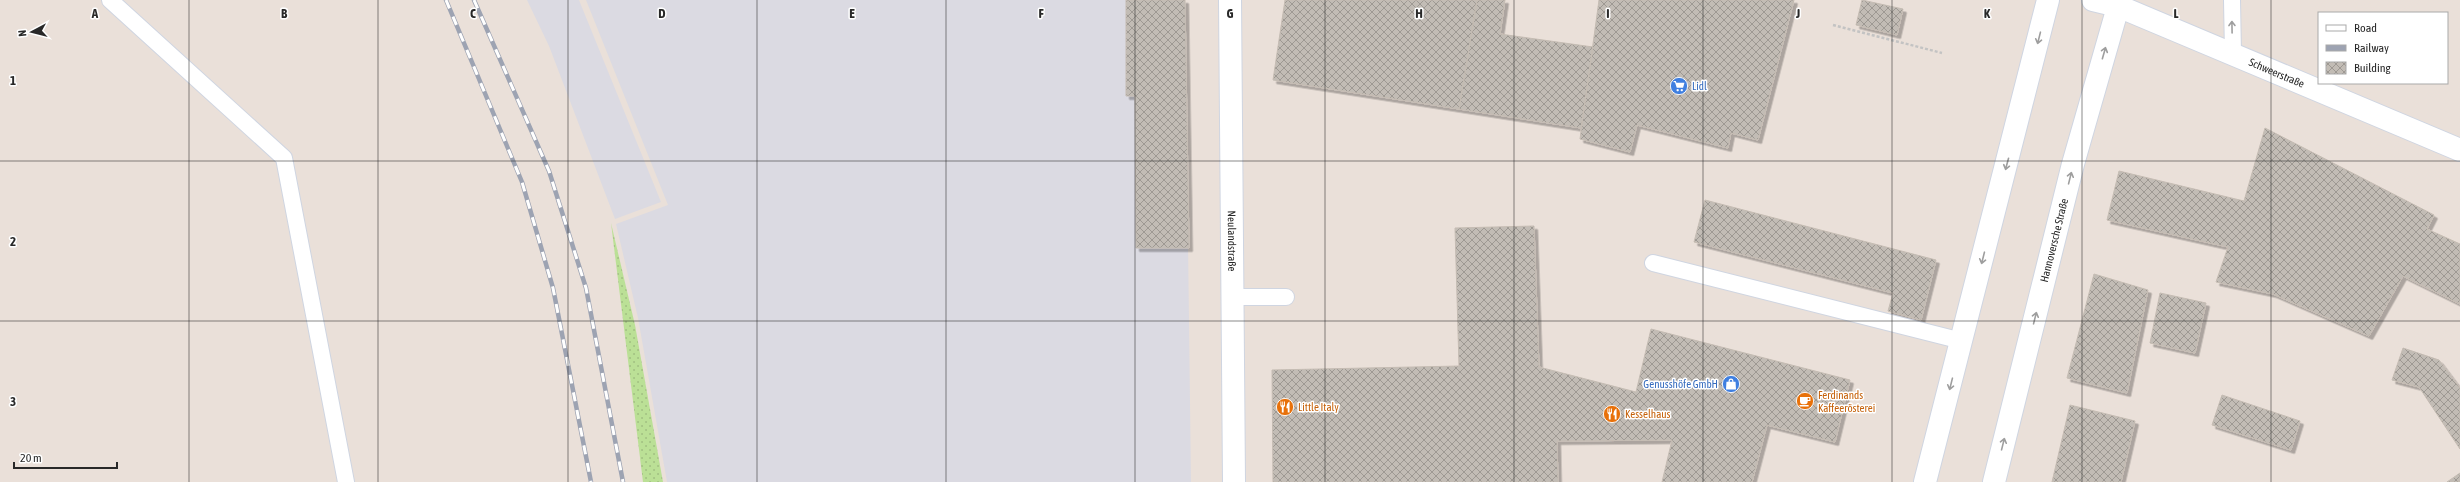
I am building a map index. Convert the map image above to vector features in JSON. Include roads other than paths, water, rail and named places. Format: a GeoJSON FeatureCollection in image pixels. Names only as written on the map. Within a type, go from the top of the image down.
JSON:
{"type":"FeatureCollection","features":[{"type":"Feature","properties":{"kind":"main road","name":"Neulandstraße"},"geometry":{"type":"LineString","coordinates":[[1230,0],[1234,482]]}},
{"type":"Feature","properties":{"kind":"main road"},"geometry":{"type":"LineString","coordinates":[[1926,482],[2048,0]]}},
{"type":"Feature","properties":{"kind":"main road","name":"Schweerstraße"},"geometry":{"type":"LineString","coordinates":[[2093,0],[2119,3],[2233,54],[2460,150]]}},
{"type":"Feature","properties":{"kind":"main road","name":"Hannoversche Straße"},"geometry":{"type":"LineString","coordinates":[[1994,482],[2073,164],[2119,3]]}},
{"type":"Feature","properties":{"kind":"lane"},"geometry":{"type":"LineString","coordinates":[[110,0],[284,158],[346,482]]}},
{"type":"Feature","properties":{"kind":"lane"},"geometry":{"type":"LineString","coordinates":[[2232,0],[2233,54]]}},
{"type":"Feature","properties":{"kind":"lane"},"geometry":{"type":"LineString","coordinates":[[1653,263],[1962,341]]}},
{"type":"Feature","properties":{"kind":"lane"},"geometry":{"type":"LineString","coordinates":[[1232,297],[1286,297]]}},
{"type":"Feature","properties":{"kind":"railway"},"geometry":{"type":"LineString","coordinates":[[446,0],[522,182],[553,288],[591,482]]}},
{"type":"Feature","properties":{"kind":"railway"},"geometry":{"type":"LineString","coordinates":[[474,0],[549,171],[586,288],[623,482]]}},
{"type":"Feature","properties":{"kind":"place","name":"Lidl"},"geometry":{"type":"Point","coordinates":[1679,86]}},
{"type":"Feature","properties":{"kind":"place","name":"Genusshöfe GmbH"},"geometry":{"type":"Point","coordinates":[1731,384]}},
{"type":"Feature","properties":{"kind":"place","name":"Ferdinands Kaffeerösterei"},"geometry":{"type":"Point","coordinates":[1805,401]}},
{"type":"Feature","properties":{"kind":"place","name":"Little Italy"},"geometry":{"type":"Point","coordinates":[1285,407]}},
{"type":"Feature","properties":{"kind":"place","name":"Kesselhaus"},"geometry":{"type":"Point","coordinates":[1612,414]}}]}
